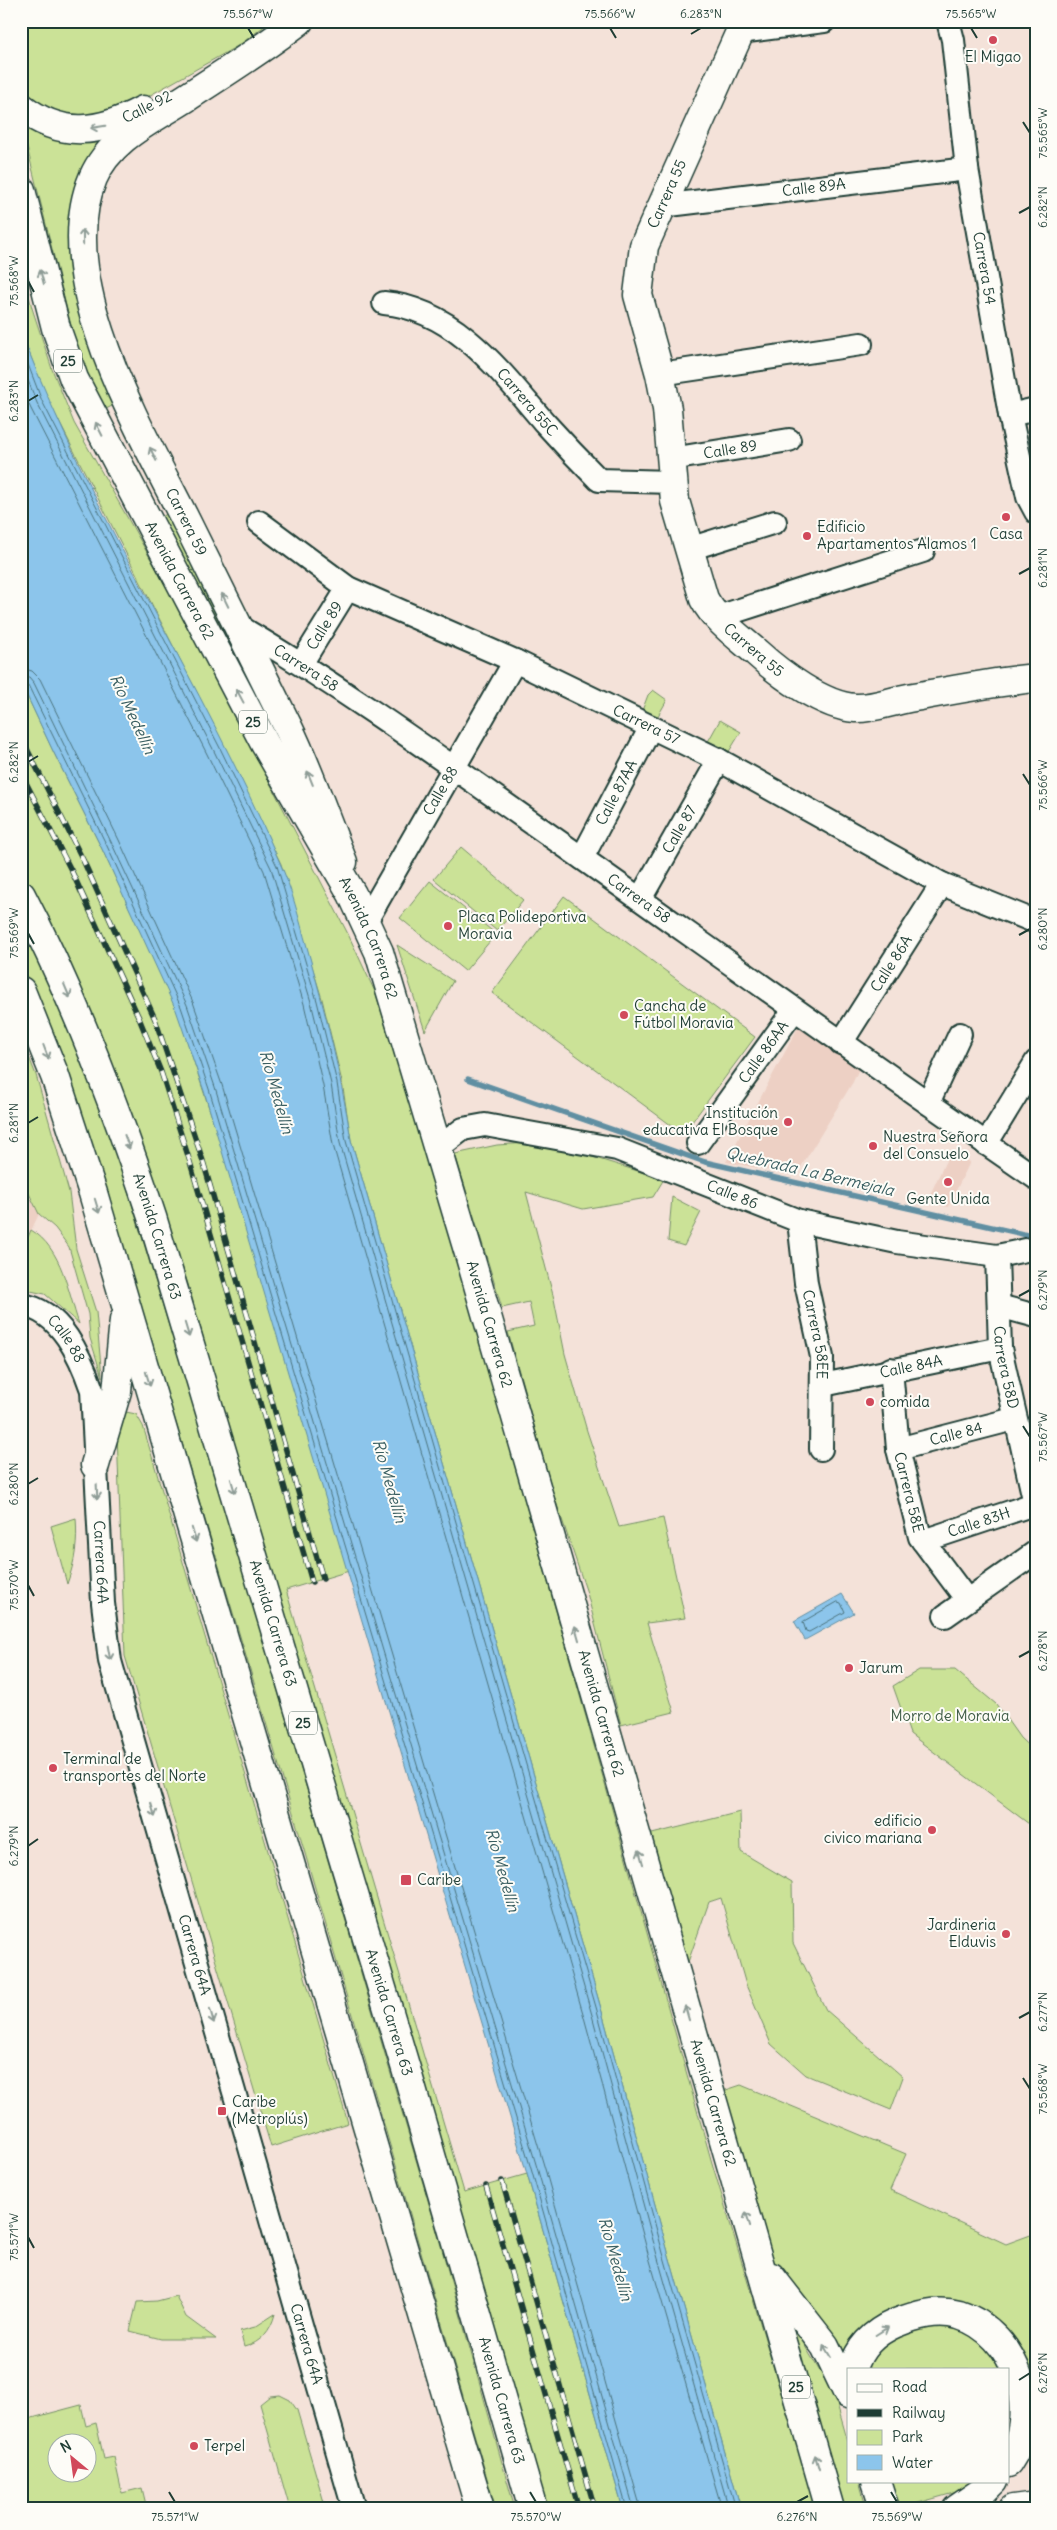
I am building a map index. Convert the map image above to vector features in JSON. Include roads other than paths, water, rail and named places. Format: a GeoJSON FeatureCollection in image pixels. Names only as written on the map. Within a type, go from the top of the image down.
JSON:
{"type":"FeatureCollection","features":[{"type":"Feature","properties":{"kind":"main road","name":"Calle 92"},"geometry":{"type":"LineString","coordinates":[[21,107],[33,116],[50,124],[81,129],[142,117],[268,43],[299,21]]}},
{"type":"Feature","properties":{"kind":"main road","name":"Carrera 55"},"geometry":{"type":"LineString","coordinates":[[741,26],[644,246],[638,295],[660,374],[667,408],[675,500],[708,607],[762,658],[796,683],[832,702],[856,708],[998,682],[1036,678]]}},
{"type":"Feature","properties":{"kind":"main road","name":"Carrera 59"},"geometry":{"type":"LineString","coordinates":[[142,117],[106,156],[93,178],[86,203],[83,227],[87,285],[108,357],[124,394],[298,749],[366,921]]}},
{"type":"Feature","properties":{"kind":"main road","name":"Avenida Carrera 62"},"geometry":{"type":"LineString","coordinates":[[21,190],[56,328],[74,379],[265,744],[366,921],[387,974],[628,1811],[762,2266],[830,2509]]}},
{"type":"Feature","properties":{"kind":"main road","name":"Avenida Carrera 63"},"geometry":{"type":"LineString","coordinates":[[21,895],[62,979],[91,1050],[137,1171],[160,1242],[409,2079],[533,2509]]}},
{"type":"Feature","properties":{"kind":"main road"},"geometry":{"type":"LineString","coordinates":[[21,990],[74,1132],[480,2509]]}},
{"type":"Feature","properties":{"kind":"main road"},"geometry":{"type":"LineString","coordinates":[[96,1465],[117,1391],[125,1301]]}},
{"type":"Feature","properties":{"kind":"main road"},"geometry":{"type":"LineString","coordinates":[[762,2266],[824,2346],[847,2392]]}},
{"type":"Feature","properties":{"kind":"main road"},"geometry":{"type":"LineString","coordinates":[[853,2368],[861,2350],[871,2339],[881,2331],[910,2318],[941,2313],[958,2315],[984,2328],[1009,2358],[1025,2397],[1025,2421],[1010,2459]]}},
{"type":"Feature","properties":{"kind":"main road"},"geometry":{"type":"LineString","coordinates":[[876,2482],[884,2509]]}},
{"type":"Feature","properties":{"kind":"main road"},"geometry":{"type":"LineString","coordinates":[[957,2509],[983,2492],[992,2482]]}},
{"type":"Feature","properties":{"kind":"main road"},"geometry":{"type":"LineString","coordinates":[[1013,2509],[1036,2506]]}},
{"type":"Feature","properties":{"kind":"street"},"geometry":{"type":"LineString","coordinates":[[741,26],[824,21]]}},
{"type":"Feature","properties":{"kind":"street","name":"Carrera 54"},"geometry":{"type":"LineString","coordinates":[[948,21],[953,40],[967,169],[1010,415],[1028,497],[1036,512]]}},
{"type":"Feature","properties":{"kind":"street","name":"Calle 89A"},"geometry":{"type":"LineString","coordinates":[[661,206],[967,169]]}},
{"type":"Feature","properties":{"kind":"street","name":"Carrera 55C"},"geometry":{"type":"LineString","coordinates":[[384,303],[403,305],[445,324],[490,359],[564,445],[599,480],[671,470]]}},
{"type":"Feature","properties":{"kind":"street"},"geometry":{"type":"LineString","coordinates":[[660,374],[861,344]]}},
{"type":"Feature","properties":{"kind":"street"},"geometry":{"type":"LineString","coordinates":[[1010,415],[1036,409]]}},
{"type":"Feature","properties":{"kind":"street","name":"Calle 89"},"geometry":{"type":"LineString","coordinates":[[671,470],[789,440]]}},
{"type":"Feature","properties":{"kind":"street","name":"Carrera 57"},"geometry":{"type":"LineString","coordinates":[[259,522],[348,588],[514,661],[719,760],[942,884],[1036,922]]}},
{"type":"Feature","properties":{"kind":"street"},"geometry":{"type":"LineString","coordinates":[[689,549],[775,522]]}},
{"type":"Feature","properties":{"kind":"street"},"geometry":{"type":"LineString","coordinates":[[718,617],[923,551]]}},
{"type":"Feature","properties":{"kind":"street","name":"Calle 89"},"geometry":{"type":"LineString","coordinates":[[301,664],[348,588]]}},
{"type":"Feature","properties":{"kind":"street","name":"Carrera 58"},"geometry":{"type":"LineString","coordinates":[[238,626],[301,664],[454,768],[640,898],[794,1010],[1036,1178]]}},
{"type":"Feature","properties":{"kind":"street","name":"Calle 88"},"geometry":{"type":"LineString","coordinates":[[366,921],[514,661]]}},
{"type":"Feature","properties":{"kind":"street","name":"Calle 87AA"},"geometry":{"type":"LineString","coordinates":[[582,858],[651,727]]}},
{"type":"Feature","properties":{"kind":"street","name":"Calle 87"},"geometry":{"type":"LineString","coordinates":[[640,898],[719,760]]}},
{"type":"Feature","properties":{"kind":"street","name":"Calle 86A"},"geometry":{"type":"LineString","coordinates":[[841,1043],[942,884]]}},
{"type":"Feature","properties":{"kind":"street","name":"Calle 86AA"},"geometry":{"type":"LineString","coordinates":[[698,1143],[794,1010]]}},
{"type":"Feature","properties":{"kind":"street"},"geometry":{"type":"LineString","coordinates":[[928,1103],[960,1034]]}},
{"type":"Feature","properties":{"kind":"street"},"geometry":{"type":"LineString","coordinates":[[986,1144],[1036,1062]]}},
{"type":"Feature","properties":{"kind":"street","name":"Calle 86"},"geometry":{"type":"LineString","coordinates":[[438,1148],[464,1129],[485,1125],[617,1149],[799,1221],[897,1242],[997,1256],[1036,1248]]}},
{"type":"Feature","properties":{"kind":"street","name":"Carrera 58EE"},"geometry":{"type":"LineString","coordinates":[[799,1221],[806,1283],[822,1357],[821,1449]]}},
{"type":"Feature","properties":{"kind":"street","name":"Carrera 58D"},"geometry":{"type":"LineString","coordinates":[[997,1256],[1000,1348],[1014,1419],[1035,1506]]}},
{"type":"Feature","properties":{"kind":"street","name":"Calle 88"},"geometry":{"type":"LineString","coordinates":[[21,1305],[41,1313],[67,1337],[84,1369],[92,1390]]}},
{"type":"Feature","properties":{"kind":"street"},"geometry":{"type":"LineString","coordinates":[[999,1306],[1036,1316]]}},
{"type":"Feature","properties":{"kind":"street","name":"Calle 84A"},"geometry":{"type":"LineString","coordinates":[[823,1385],[1000,1348]]}},
{"type":"Feature","properties":{"kind":"street","name":"Carrera 58E"},"geometry":{"type":"LineString","coordinates":[[891,1370],[898,1449],[920,1537],[967,1600]]}},
{"type":"Feature","properties":{"kind":"street","name":"Carrera 64A"},"geometry":{"type":"LineString","coordinates":[[92,1390],[103,1603],[110,1661],[354,2509]]}},
{"type":"Feature","properties":{"kind":"street","name":"Calle 84"},"geometry":{"type":"LineString","coordinates":[[898,1449],[1014,1419]]}},
{"type":"Feature","properties":{"kind":"street","name":"Calle 83H"},"geometry":{"type":"LineString","coordinates":[[924,1541],[1035,1506]]}},
{"type":"Feature","properties":{"kind":"street"},"geometry":{"type":"LineString","coordinates":[[945,1616],[1036,1552]]}},
{"type":"Feature","properties":{"kind":"water","name":"Río Medellín"},"geometry":{"type":"Polygon","coordinates":[[[21,332],[49,400],[80,467],[217,730],[280,863],[292,894],[332,1043],[351,1140],[602,2012],[741,2509],[623,2509],[527,2174],[204,1091],[176,1010],[102,849],[21,683],[21,332]]]}},
{"type":"Feature","properties":{"kind":"water"},"geometry":{"type":"Polygon","coordinates":[[[842,1594],[854,1613],[805,1640],[794,1621],[842,1594]]]}},
{"type":"Feature","properties":{"kind":"waterway","name":"Quebrada La Bermejala"},"geometry":{"type":"LineString","coordinates":[[468,1079],[705,1162],[1036,1237]]}},
{"type":"Feature","properties":{"kind":"railway"},"geometry":{"type":"LineString","coordinates":[[21,737],[83,860],[155,1019],[203,1161],[323,1579]]}},
{"type":"Feature","properties":{"kind":"railway"},"geometry":{"type":"LineString","coordinates":[[21,773],[72,872],[139,1018],[161,1072],[190,1162],[312,1582]]}},
{"type":"Feature","properties":{"kind":"railway"},"geometry":{"type":"LineString","coordinates":[[502,2181],[595,2509]]}},
{"type":"Feature","properties":{"kind":"railway"},"geometry":{"type":"LineString","coordinates":[[486,2186],[579,2509]]}},
{"type":"Feature","properties":{"kind":"place","name":"El Migao"},"geometry":{"type":"Point","coordinates":[993,40]}},
{"type":"Feature","properties":{"kind":"place","name":"Casa"},"geometry":{"type":"Point","coordinates":[1006,517]}},
{"type":"Feature","properties":{"kind":"place","name":"Edificio Apartamentos Alamos 1"},"geometry":{"type":"Point","coordinates":[807,536]}},
{"type":"Feature","properties":{"kind":"place","name":"Placa Polideportiva Moravia"},"geometry":{"type":"Point","coordinates":[448,926]}},
{"type":"Feature","properties":{"kind":"place","name":"Cancha de Fútbol Moravia"},"geometry":{"type":"Point","coordinates":[624,1015]}},
{"type":"Feature","properties":{"kind":"place","name":"Institución educativa El Bosque"},"geometry":{"type":"Point","coordinates":[788,1122]}},
{"type":"Feature","properties":{"kind":"place","name":"Nuestra Señora del Consuelo"},"geometry":{"type":"Point","coordinates":[873,1146]}},
{"type":"Feature","properties":{"kind":"place","name":"Gente Unida"},"geometry":{"type":"Point","coordinates":[948,1182]}},
{"type":"Feature","properties":{"kind":"place","name":"comida"},"geometry":{"type":"Point","coordinates":[870,1402]}},
{"type":"Feature","properties":{"kind":"place","name":"Jarum"},"geometry":{"type":"Point","coordinates":[849,1668]}},
{"type":"Feature","properties":{"kind":"place","name":"Terminal de transportes del Norte"},"geometry":{"type":"Point","coordinates":[53,1768]}},
{"type":"Feature","properties":{"kind":"place","name":"edificio civico mariana"},"geometry":{"type":"Point","coordinates":[932,1830]}},
{"type":"Feature","properties":{"kind":"place","name":"Caribe"},"geometry":{"type":"Point","coordinates":[406,1880]}},
{"type":"Feature","properties":{"kind":"place","name":"Jardineria Elduvis"},"geometry":{"type":"Point","coordinates":[1006,1934]}},
{"type":"Feature","properties":{"kind":"place","name":"Caribe (Metroplús)"},"geometry":{"type":"Point","coordinates":[222,2111]}},
{"type":"Feature","properties":{"kind":"place","name":"Terpel"},"geometry":{"type":"Point","coordinates":[194,2446]}},
{"type":"Feature","properties":{"kind":"park label","name":"Morro de Moravia"},"geometry":{"type":"Point","coordinates":[950,1716]}}]}
